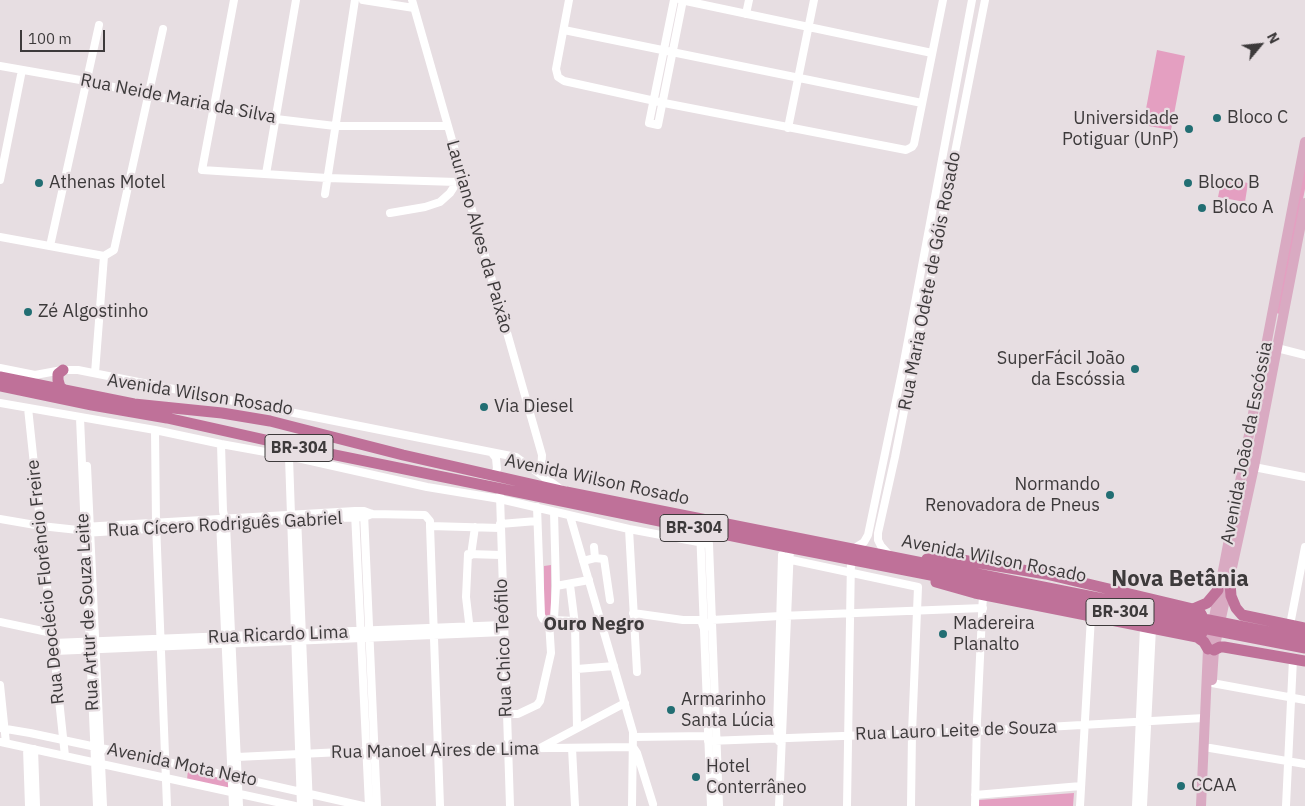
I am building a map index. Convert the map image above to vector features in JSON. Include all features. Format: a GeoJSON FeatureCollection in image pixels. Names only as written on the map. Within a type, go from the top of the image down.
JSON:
{"type":"FeatureCollection","features":[{"type":"Feature","properties":{"kind":"highway"},"geometry":{"type":"LineString","coordinates":[[63,370],[58,374],[58,380],[60,387],[66,391]]}},
{"type":"Feature","properties":{"kind":"highway"},"geometry":{"type":"LineString","coordinates":[[5,378],[35,375]]}},
{"type":"Feature","properties":{"kind":"highway","name":"Avenida Wilson Rosado"},"geometry":{"type":"LineString","coordinates":[[5,378],[134,404],[222,413],[270,421],[490,475],[852,554],[1305,639]]}},
{"type":"Feature","properties":{"kind":"highway","name":"Avenida Wilson Rosado"},"geometry":{"type":"LineString","coordinates":[[0,386],[167,418],[500,494],[700,529],[786,553],[892,557],[905,564]]}},
{"type":"Feature","properties":{"kind":"highway"},"geometry":{"type":"LineString","coordinates":[[268,440],[276,437],[279,432],[276,425],[270,421]]}},
{"type":"Feature","properties":{"kind":"highway"},"geometry":{"type":"LineString","coordinates":[[306,449],[296,440],[299,434],[310,430]]}},
{"type":"Feature","properties":{"kind":"highway"},"geometry":{"type":"LineString","coordinates":[[905,564],[937,558],[956,559],[1046,574],[1193,609],[1201,614],[1204,620],[1201,635],[1196,637]]}},
{"type":"Feature","properties":{"kind":"highway"},"geometry":{"type":"LineString","coordinates":[[905,564],[956,588],[1196,637],[1211,650],[1224,647],[1305,661]]}},
{"type":"Feature","properties":{"kind":"highway","name":"Avenida Wilson Rosado"},"geometry":{"type":"LineString","coordinates":[[936,570],[1305,648]]}},
{"type":"Feature","properties":{"kind":"highway"},"geometry":{"type":"LineString","coordinates":[[1230,583],[1231,596],[1236,608],[1242,615],[1305,628]]}},
{"type":"Feature","properties":{"kind":"highway"},"geometry":{"type":"LineString","coordinates":[[1193,609],[1207,602],[1218,590]]}},
{"type":"Feature","properties":{"kind":"highway"},"geometry":{"type":"LineString","coordinates":[[1250,652],[1235,644],[1236,627],[1240,620],[1258,619]]}},
{"type":"Feature","properties":{"kind":"main road","name":"Avenida João da Escóssia"},"geometry":{"type":"LineString","coordinates":[[1200,806],[1204,718],[1218,590],[1305,142]]}},
{"type":"Feature","properties":{"kind":"main road","name":"Avenida João da Escóssia"},"geometry":{"type":"LineString","coordinates":[[1207,806],[1212,683],[1211,650],[1230,583],[1277,344],[1302,238],[1305,203]]}},
{"type":"Feature","properties":{"kind":"main road"},"geometry":{"type":"LineString","coordinates":[[1271,315],[1277,320],[1277,344]]}},
{"type":"Feature","properties":{"kind":"main road"},"geometry":{"type":"LineString","coordinates":[[1253,417],[1259,421],[1257,450]]}},
{"type":"Feature","properties":{"kind":"main road"},"geometry":{"type":"LineString","coordinates":[[1241,478],[1242,491],[1237,514],[1244,516]]}},
{"type":"Feature","properties":{"kind":"street"},"geometry":{"type":"LineString","coordinates":[[234,0],[202,170],[327,178],[457,182],[450,193],[440,202],[425,207],[390,213]]}},
{"type":"Feature","properties":{"kind":"street"},"geometry":{"type":"LineString","coordinates":[[266,174],[296,0]]}},
{"type":"Feature","properties":{"kind":"street"},"geometry":{"type":"LineString","coordinates":[[325,194],[355,0]]}},
{"type":"Feature","properties":{"kind":"street"},"geometry":{"type":"LineString","coordinates":[[363,0],[413,4]]}},
{"type":"Feature","properties":{"kind":"street"},"geometry":{"type":"LineString","coordinates":[[570,0],[556,69],[556,74],[560,79],[663,103],[906,150],[914,144],[941,0]]}},
{"type":"Feature","properties":{"kind":"street"},"geometry":{"type":"LineString","coordinates":[[674,0],[649,123],[658,125],[682,0],[932,52]]}},
{"type":"Feature","properties":{"kind":"street"},"geometry":{"type":"LineString","coordinates":[[746,14],[749,0]]}},
{"type":"Feature","properties":{"kind":"street"},"geometry":{"type":"LineString","coordinates":[[788,128],[814,0]]}},
{"type":"Feature","properties":{"kind":"street","name":"Rua Maria Odete de Góis Rosado"},"geometry":{"type":"LineString","coordinates":[[852,554],[868,535],[903,367],[972,0]]}},
{"type":"Feature","properties":{"kind":"street","name":"Rua Maria Odete de Góis Rosado"},"geometry":{"type":"LineString","coordinates":[[892,557],[881,546],[878,536],[898,444],[985,0]]}},
{"type":"Feature","properties":{"kind":"street","name":"Lauriano Alves da Paixão"},"geometry":{"type":"LineString","coordinates":[[413,4],[542,455],[541,474]]}},
{"type":"Feature","properties":{"kind":"street"},"geometry":{"type":"LineString","coordinates":[[50,246],[99,25]]}},
{"type":"Feature","properties":{"kind":"street"},"geometry":{"type":"LineString","coordinates":[[0,237],[104,256],[114,250],[163,29]]}},
{"type":"Feature","properties":{"kind":"street"},"geometry":{"type":"LineString","coordinates":[[564,30],[922,103]]}},
{"type":"Feature","properties":{"kind":"street","name":"Rua Neide Maria da Silva"},"geometry":{"type":"LineString","coordinates":[[0,66],[86,81],[213,109],[276,119],[335,126],[447,126]]}},
{"type":"Feature","properties":{"kind":"street"},"geometry":{"type":"LineString","coordinates":[[0,180],[22,70]]}},
{"type":"Feature","properties":{"kind":"street"},"geometry":{"type":"LineString","coordinates":[[95,373],[104,256]]}},
{"type":"Feature","properties":{"kind":"street"},"geometry":{"type":"LineString","coordinates":[[1277,344],[1305,355]]}},
{"type":"Feature","properties":{"kind":"street"},"geometry":{"type":"LineString","coordinates":[[903,367],[907,356],[912,356],[909,385]]}},
{"type":"Feature","properties":{"kind":"street"},"geometry":{"type":"LineString","coordinates":[[0,368],[35,375],[63,370],[78,370],[516,458],[566,492]]}},
{"type":"Feature","properties":{"kind":"street"},"geometry":{"type":"LineString","coordinates":[[0,403],[155,430],[427,487],[500,494],[570,516],[705,543]]}},
{"type":"Feature","properties":{"kind":"street","name":"Rua Deoclécio Florêncio Freire"},"geometry":{"type":"LineString","coordinates":[[28,408],[65,756]]}},
{"type":"Feature","properties":{"kind":"street"},"geometry":{"type":"LineString","coordinates":[[892,416],[887,456],[892,456],[898,444]]}},
{"type":"Feature","properties":{"kind":"street","name":"Rua Artur de Souza Leite"},"geometry":{"type":"LineString","coordinates":[[83,418],[86,530],[97,747],[100,794],[103,806]]}},
{"type":"Feature","properties":{"kind":"street"},"geometry":{"type":"LineString","coordinates":[[155,430],[156,525],[167,806]]}},
{"type":"Feature","properties":{"kind":"street"},"geometry":{"type":"LineString","coordinates":[[221,444],[235,793],[233,806]]}},
{"type":"Feature","properties":{"kind":"street"},"geometry":{"type":"LineString","coordinates":[[490,475],[495,473],[497,469],[496,458],[492,453]]}},
{"type":"Feature","properties":{"kind":"street"},"geometry":{"type":"LineString","coordinates":[[291,457],[303,754],[304,792],[301,806]]}},
{"type":"Feature","properties":{"kind":"street"},"geometry":{"type":"LineString","coordinates":[[1254,467],[1305,477]]}},
{"type":"Feature","properties":{"kind":"street","name":"Rua Chico Teófilo"},"geometry":{"type":"LineString","coordinates":[[500,494],[510,806]]}},
{"type":"Feature","properties":{"kind":"street"},"geometry":{"type":"LineString","coordinates":[[537,507],[541,615],[544,619],[575,621]]}},
{"type":"Feature","properties":{"kind":"street"},"geometry":{"type":"LineString","coordinates":[[507,714],[518,714],[540,702],[551,653],[551,620],[555,612],[554,512]]}},
{"type":"Feature","properties":{"kind":"street"},"geometry":{"type":"LineString","coordinates":[[355,514],[365,635],[370,751],[369,806]]}},
{"type":"Feature","properties":{"kind":"street","name":"Rua Cícero Rodriguês Gabriel"},"geometry":{"type":"LineString","coordinates":[[0,518],[41,526],[86,530],[223,519],[355,514],[425,515],[430,520],[430,526]]}},
{"type":"Feature","properties":{"kind":"street"},"geometry":{"type":"LineString","coordinates":[[365,635],[367,514]]}},
{"type":"Feature","properties":{"kind":"street"},"geometry":{"type":"LineString","coordinates":[[570,516],[625,703],[633,737],[632,806]]}},
{"type":"Feature","properties":{"kind":"street"},"geometry":{"type":"LineString","coordinates":[[440,806],[430,526],[500,526],[537,521]]}},
{"type":"Feature","properties":{"kind":"street"},"geometry":{"type":"LineString","coordinates":[[470,630],[466,597],[468,554],[471,554],[474,526]]}},
{"type":"Feature","properties":{"kind":"street"},"geometry":{"type":"LineString","coordinates":[[629,529],[637,672]]}},
{"type":"Feature","properties":{"kind":"street"},"geometry":{"type":"LineString","coordinates":[[700,529],[705,543],[712,620],[711,806]]}},
{"type":"Feature","properties":{"kind":"street"},"geometry":{"type":"LineString","coordinates":[[705,543],[704,629],[711,700]]}},
{"type":"Feature","properties":{"kind":"street"},"geometry":{"type":"LineString","coordinates":[[1290,625],[1305,546]]}},
{"type":"Feature","properties":{"kind":"street"},"geometry":{"type":"LineString","coordinates":[[594,547],[595,558]]}},
{"type":"Feature","properties":{"kind":"street"},"geometry":{"type":"LineString","coordinates":[[779,806],[786,553],[851,572],[918,587],[911,806]]}},
{"type":"Feature","properties":{"kind":"street"},"geometry":{"type":"LineString","coordinates":[[471,554],[501,555]]}},
{"type":"Feature","properties":{"kind":"street"},"geometry":{"type":"LineString","coordinates":[[847,806],[852,554]]}},
{"type":"Feature","properties":{"kind":"street"},"geometry":{"type":"LineString","coordinates":[[583,560],[602,558],[606,561],[610,596],[594,596]]}},
{"type":"Feature","properties":{"kind":"street"},"geometry":{"type":"LineString","coordinates":[[556,586],[570,585],[589,580]]}},
{"type":"Feature","properties":{"kind":"street"},"geometry":{"type":"LineString","coordinates":[[570,585],[575,621],[577,728]]}},
{"type":"Feature","properties":{"kind":"street"},"geometry":{"type":"LineString","coordinates":[[975,806],[984,594]]}},
{"type":"Feature","properties":{"kind":"street"},"geometry":{"type":"LineString","coordinates":[[704,629],[712,620],[784,615],[983,608]]}},
{"type":"Feature","properties":{"kind":"street"},"geometry":{"type":"LineString","coordinates":[[633,613],[684,620],[701,620],[704,629]]}},
{"type":"Feature","properties":{"kind":"street"},"geometry":{"type":"LineString","coordinates":[[1080,806],[1091,617]]}},
{"type":"Feature","properties":{"kind":"street"},"geometry":{"type":"LineString","coordinates":[[0,622],[52,632]]}},
{"type":"Feature","properties":{"kind":"street"},"geometry":{"type":"LineString","coordinates":[[1143,806],[1148,628]]}},
{"type":"Feature","properties":{"kind":"street","name":"Rua Ricardo Lima"},"geometry":{"type":"LineString","coordinates":[[54,647],[504,629]]}},
{"type":"Feature","properties":{"kind":"street"},"geometry":{"type":"LineString","coordinates":[[228,641],[237,757],[234,777]]}},
{"type":"Feature","properties":{"kind":"street"},"geometry":{"type":"LineString","coordinates":[[1286,806],[1293,659]]}},
{"type":"Feature","properties":{"kind":"street"},"geometry":{"type":"LineString","coordinates":[[577,670],[614,666]]}},
{"type":"Feature","properties":{"kind":"street"},"geometry":{"type":"LineString","coordinates":[[1212,683],[1305,700]]}},
{"type":"Feature","properties":{"kind":"street"},"geometry":{"type":"LineString","coordinates":[[0,685],[3,743]]}},
{"type":"Feature","properties":{"kind":"street"},"geometry":{"type":"LineString","coordinates":[[540,748],[625,703]]}},
{"type":"Feature","properties":{"kind":"street","name":"Rua Lauro Leite de Souza"},"geometry":{"type":"LineString","coordinates":[[633,737],[780,740],[1204,718]]}},
{"type":"Feature","properties":{"kind":"street"},"geometry":{"type":"LineString","coordinates":[[1136,806],[1144,722]]}},
{"type":"Feature","properties":{"kind":"street","name":"Avenida Mota Neto"},"geometry":{"type":"LineString","coordinates":[[2,729],[97,747],[362,806]]}},
{"type":"Feature","properties":{"kind":"street"},"geometry":{"type":"LineString","coordinates":[[711,739],[719,806]]}},
{"type":"Feature","properties":{"kind":"street","name":"Avenida Mota Neto"},"geometry":{"type":"LineString","coordinates":[[3,743],[295,806]]}},
{"type":"Feature","properties":{"kind":"street"},"geometry":{"type":"LineString","coordinates":[[633,747],[637,753],[653,804]]}},
{"type":"Feature","properties":{"kind":"street","name":"Rua Manoel Aires de Lima"},"geometry":{"type":"LineString","coordinates":[[237,757],[438,749],[633,747]]}},
{"type":"Feature","properties":{"kind":"street"},"geometry":{"type":"LineString","coordinates":[[572,748],[575,806]]}},
{"type":"Feature","properties":{"kind":"street"},"geometry":{"type":"LineString","coordinates":[[1210,748],[1305,764]]}},
{"type":"Feature","properties":{"kind":"street"},"geometry":{"type":"LineString","coordinates":[[29,806],[31,749]]}},
{"type":"Feature","properties":{"kind":"street"},"geometry":{"type":"LineString","coordinates":[[31,749],[36,806]]}},
{"type":"Feature","properties":{"kind":"street"},"geometry":{"type":"LineString","coordinates":[[370,751],[377,806]]}},
{"type":"Feature","properties":{"kind":"street"},"geometry":{"type":"LineString","coordinates":[[975,795],[1081,786]]}},
{"type":"Feature","properties":{"kind":"street"},"geometry":{"type":"LineString","coordinates":[[304,792],[309,806]]}},
{"type":"Feature","properties":{"kind":"street"},"geometry":{"type":"LineString","coordinates":[[235,793],[239,806]]}},
{"type":"Feature","properties":{"kind":"street","name":"Rua Artur de Souza Leite"},"geometry":{"type":"LineString","coordinates":[[97,806],[100,794]]}},
{"type":"Feature","properties":{"kind":"shaded area"},"geometry":{"type":"Polygon","coordinates":[[[1157,50],[1185,56],[1171,130],[1143,125],[1157,50]]]}},
{"type":"Feature","properties":{"kind":"shaded area"},"geometry":{"type":"Polygon","coordinates":[[[1304,168],[1305,189],[1280,314],[1276,313],[1304,168]]]}},
{"type":"Feature","properties":{"kind":"shaded area"},"geometry":{"type":"Polygon","coordinates":[[[1222,178],[1248,183],[1245,202],[1218,197],[1222,178]]]}},
{"type":"Feature","properties":{"kind":"shaded area"},"geometry":{"type":"Polygon","coordinates":[[[551,565],[551,615],[548,617],[544,616],[544,566],[551,565]]]}},
{"type":"Feature","properties":{"kind":"shaded area"},"geometry":{"type":"Polygon","coordinates":[[[188,769],[229,779],[229,790],[187,780],[188,769]]]}},
{"type":"Feature","properties":{"kind":"shaded area"},"geometry":{"type":"Polygon","coordinates":[[[1074,793],[1073,806],[979,806],[979,800],[1074,793]]]}},
{"type":"Feature","properties":{"kind":"place","name":"Bloco C"},"geometry":{"type":"Point","coordinates":[1217,118]}},
{"type":"Feature","properties":{"kind":"place","name":"Universidade Potiguar (UnP)"},"geometry":{"type":"Point","coordinates":[1189,129]}},
{"type":"Feature","properties":{"kind":"place","name":"Athenas Motel"},"geometry":{"type":"Point","coordinates":[39,183]}},
{"type":"Feature","properties":{"kind":"place","name":"Bloco B"},"geometry":{"type":"Point","coordinates":[1188,183]}},
{"type":"Feature","properties":{"kind":"place","name":"Bloco A"},"geometry":{"type":"Point","coordinates":[1202,208]}},
{"type":"Feature","properties":{"kind":"place","name":"Zé Algostinho"},"geometry":{"type":"Point","coordinates":[28,312]}},
{"type":"Feature","properties":{"kind":"place","name":"SuperFácil João da Escóssia"},"geometry":{"type":"Point","coordinates":[1135,369]}},
{"type":"Feature","properties":{"kind":"place","name":"Via Diesel"},"geometry":{"type":"Point","coordinates":[484,407]}},
{"type":"Feature","properties":{"kind":"place","name":"Normando Renovadora de Pneus"},"geometry":{"type":"Point","coordinates":[1110,495]}},
{"type":"Feature","properties":{"kind":"place","name":"Madereira Planalto"},"geometry":{"type":"Point","coordinates":[943,634]}},
{"type":"Feature","properties":{"kind":"place","name":"Armarinho Santa Lúcia"},"geometry":{"type":"Point","coordinates":[671,710]}},
{"type":"Feature","properties":{"kind":"place","name":"Hotel Conterrâneo"},"geometry":{"type":"Point","coordinates":[696,777]}},
{"type":"Feature","properties":{"kind":"place","name":"CCAA"},"geometry":{"type":"Point","coordinates":[1181,786]}},
{"type":"Feature","properties":{"kind":"district","name":"Nova Betânia"},"geometry":{"type":"Point","coordinates":[1180,580]}},
{"type":"Feature","properties":{"kind":"district","name":"Ouro Negro"},"geometry":{"type":"Point","coordinates":[594,625]}}]}
